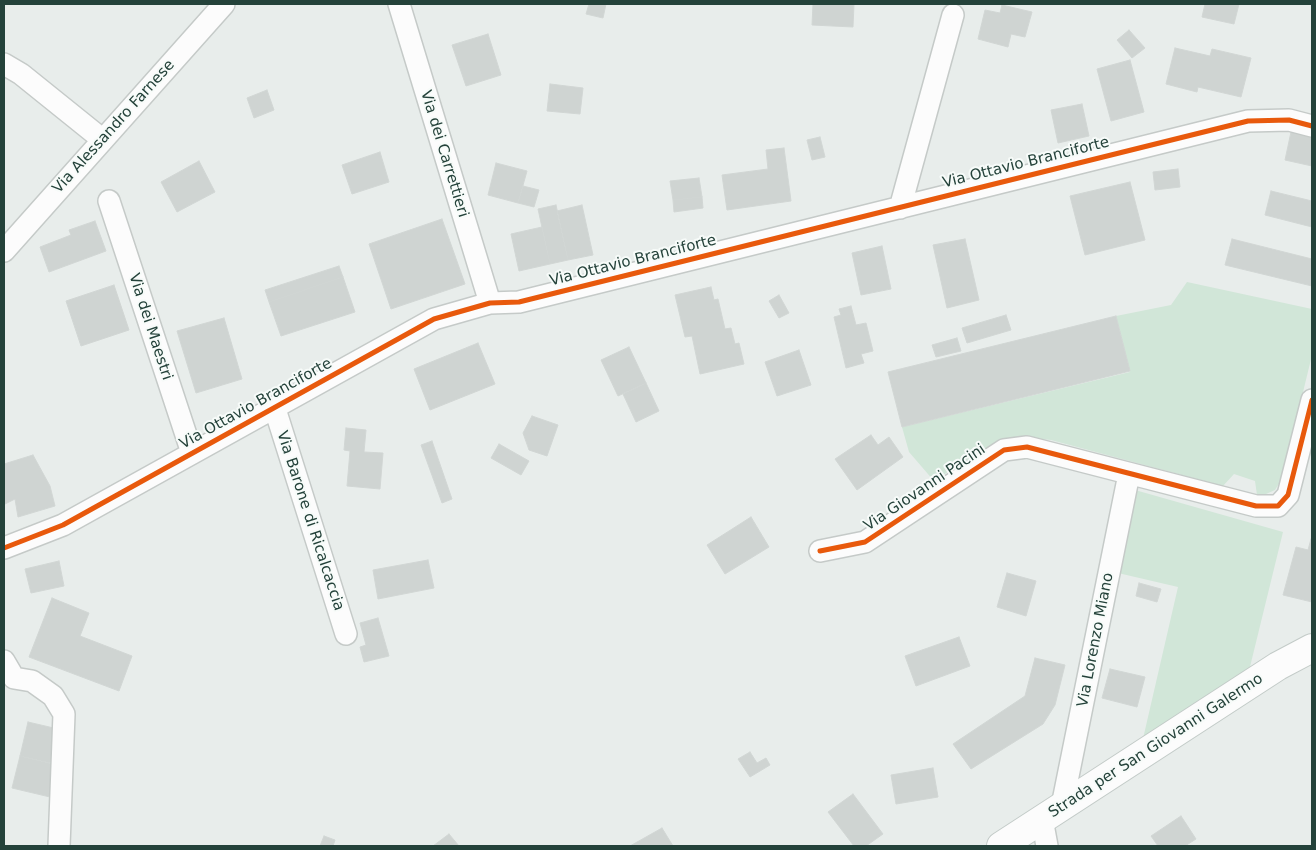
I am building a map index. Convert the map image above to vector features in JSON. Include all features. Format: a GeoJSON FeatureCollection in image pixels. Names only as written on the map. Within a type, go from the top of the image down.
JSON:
{"type":"FeatureCollection","features":[{"type":"Feature","properties":{"kind":"main road","name":"Strada per San Giovanni Galermo"},"geometry":{"type":"LineString","coordinates":[[1001,846],[1278,666],[1312,648]]}},
{"type":"Feature","properties":{"kind":"street","name":"Via Alessandro Farnese"},"geometry":{"type":"LineString","coordinates":[[4,251],[224,4]]}},
{"type":"Feature","properties":{"kind":"street","name":"Via dei Carrettieri"},"geometry":{"type":"LineString","coordinates":[[399,4],[490,303]]}},
{"type":"Feature","properties":{"kind":"street"},"geometry":{"type":"LineString","coordinates":[[900,208],[953,15]]}},
{"type":"Feature","properties":{"kind":"street"},"geometry":{"type":"LineString","coordinates":[[4,64],[21,74],[103,140]]}},
{"type":"Feature","properties":{"kind":"street","name":"Via Ottavio Branciforte"},"geometry":{"type":"LineString","coordinates":[[4,548],[64,525],[434,320],[490,303],[519,302],[1248,121],[1289,120],[1312,126]]}},
{"type":"Feature","properties":{"kind":"street","name":"Via dei Maestri"},"geometry":{"type":"LineString","coordinates":[[109,201],[192,453]]}},
{"type":"Feature","properties":{"kind":"street","name":"Via Giovanni Pacini"},"geometry":{"type":"LineString","coordinates":[[820,551],[865,542],[1004,450],[1027,447],[1256,506],[1278,506],[1288,495],[1312,400]]}},
{"type":"Feature","properties":{"kind":"street","name":"Via Barone di Ricalcaccia"},"geometry":{"type":"LineString","coordinates":[[275,409],[346,634]]}},
{"type":"Feature","properties":{"kind":"street","name":"Via Lorenzo Miano"},"geometry":{"type":"LineString","coordinates":[[1052,813],[1129,474]]}},
{"type":"Feature","properties":{"kind":"street"},"geometry":{"type":"LineString","coordinates":[[7,673],[32,681],[53,696],[64,714],[59,846]]}},
{"type":"Feature","properties":{"kind":"street"},"geometry":{"type":"LineString","coordinates":[[1047,846],[1052,813]]}},
{"type":"Feature","properties":{"kind":"green space"},"geometry":{"type":"Polygon","coordinates":[[[1187,282],[1312,309],[1312,355],[1282,479],[1275,490],[1257,495],[1255,481],[1234,474],[1223,486],[1051,440],[1023,437],[1001,440],[934,481],[909,452],[902,427],[1130,372],[1116,316],[1171,305],[1187,282]]]}},
{"type":"Feature","properties":{"kind":"green space"},"geometry":{"type":"Polygon","coordinates":[[[1135,490],[1283,532],[1248,675],[1142,743],[1178,587],[1118,573],[1135,490]]]}},
{"type":"Feature","properties":{"kind":"building"},"geometry":{"type":"Polygon","coordinates":[[[589,4],[606,4],[603,18],[586,14],[589,4]]]}},
{"type":"Feature","properties":{"kind":"building"},"geometry":{"type":"Polygon","coordinates":[[[813,4],[854,4],[853,27],[812,25],[813,4]]]}},
{"type":"Feature","properties":{"kind":"building"},"geometry":{"type":"Polygon","coordinates":[[[1205,4],[1239,4],[1234,24],[1202,17],[1205,4]]]}},
{"type":"Feature","properties":{"kind":"building"},"geometry":{"type":"Polygon","coordinates":[[[1002,5],[1032,12],[1025,37],[1011,34],[1008,47],[978,39],[985,10],[1000,13],[1002,5]]]}},
{"type":"Feature","properties":{"kind":"building"},"geometry":{"type":"Polygon","coordinates":[[[1129,30],[1145,48],[1132,58],[1117,40],[1129,30]]]}},
{"type":"Feature","properties":{"kind":"building"},"geometry":{"type":"Polygon","coordinates":[[[488,34],[501,75],[466,86],[452,45],[488,34]]]}},
{"type":"Feature","properties":{"kind":"building"},"geometry":{"type":"Polygon","coordinates":[[[1175,48],[1210,56],[1212,49],[1251,58],[1241,97],[1198,87],[1197,92],[1166,84],[1175,48]]]}},
{"type":"Feature","properties":{"kind":"building"},"geometry":{"type":"Polygon","coordinates":[[[1130,60],[1144,112],[1111,121],[1097,69],[1130,60]]]}},
{"type":"Feature","properties":{"kind":"building"},"geometry":{"type":"Polygon","coordinates":[[[550,84],[583,88],[580,114],[547,111],[550,84]]]}},
{"type":"Feature","properties":{"kind":"building"},"geometry":{"type":"Polygon","coordinates":[[[267,90],[274,110],[254,118],[247,98],[267,90]]]}},
{"type":"Feature","properties":{"kind":"building"},"geometry":{"type":"Polygon","coordinates":[[[1082,104],[1089,136],[1058,143],[1051,110],[1082,104]]]}},
{"type":"Feature","properties":{"kind":"building"},"geometry":{"type":"Polygon","coordinates":[[[1291,132],[1312,136],[1312,166],[1285,160],[1291,132]]]}},
{"type":"Feature","properties":{"kind":"building"},"geometry":{"type":"Polygon","coordinates":[[[820,137],[825,157],[812,160],[807,140],[820,137]]]}},
{"type":"Feature","properties":{"kind":"building"},"geometry":{"type":"Polygon","coordinates":[[[784,148],[791,201],[727,210],[722,175],[768,169],[766,150],[784,148]]]}},
{"type":"Feature","properties":{"kind":"building"},"geometry":{"type":"Polygon","coordinates":[[[380,152],[389,182],[352,194],[342,165],[380,152]]]}},
{"type":"Feature","properties":{"kind":"building"},"geometry":{"type":"Polygon","coordinates":[[[199,161],[215,192],[177,212],[161,182],[199,161]]]}},
{"type":"Feature","properties":{"kind":"building"},"geometry":{"type":"Polygon","coordinates":[[[496,163],[527,171],[518,203],[488,195],[496,163]]]}},
{"type":"Feature","properties":{"kind":"building"},"geometry":{"type":"Polygon","coordinates":[[[1178,169],[1180,187],[1155,190],[1153,172],[1178,169]]]}},
{"type":"Feature","properties":{"kind":"building"},"geometry":{"type":"Polygon","coordinates":[[[699,178],[702,197],[673,200],[670,181],[699,178]]]}},
{"type":"Feature","properties":{"kind":"building"},"geometry":{"type":"Polygon","coordinates":[[[1130,182],[1145,240],[1085,255],[1070,196],[1130,182]]]}},
{"type":"Feature","properties":{"kind":"building"},"geometry":{"type":"Polygon","coordinates":[[[523,186],[539,190],[534,207],[518,203],[523,186]]]}},
{"type":"Feature","properties":{"kind":"building"},"geometry":{"type":"Polygon","coordinates":[[[1271,191],[1312,201],[1312,227],[1265,215],[1271,191]]]}},
{"type":"Feature","properties":{"kind":"building"},"geometry":{"type":"Polygon","coordinates":[[[702,197],[703,208],[674,212],[673,200],[702,197]]]}},
{"type":"Feature","properties":{"kind":"building"},"geometry":{"type":"Polygon","coordinates":[[[556,205],[568,260],[550,264],[538,209],[556,205]]]}},
{"type":"Feature","properties":{"kind":"building"},"geometry":{"type":"Polygon","coordinates":[[[582,205],[593,255],[568,260],[557,211],[582,205]]]}},
{"type":"Feature","properties":{"kind":"building"},"geometry":{"type":"Polygon","coordinates":[[[442,219],[465,284],[391,309],[369,244],[442,219]]]}},
{"type":"Feature","properties":{"kind":"building"},"geometry":{"type":"Polygon","coordinates":[[[95,221],[106,251],[49,272],[40,247],[71,235],[69,230],[95,221]]]}},
{"type":"Feature","properties":{"kind":"building"},"geometry":{"type":"Polygon","coordinates":[[[542,227],[550,264],[519,271],[511,234],[542,227]]]}},
{"type":"Feature","properties":{"kind":"building"},"geometry":{"type":"Polygon","coordinates":[[[965,239],[979,300],[947,308],[933,245],[965,239]]]}},
{"type":"Feature","properties":{"kind":"building"},"geometry":{"type":"Polygon","coordinates":[[[1232,239],[1312,259],[1312,286],[1225,265],[1232,239]]]}},
{"type":"Feature","properties":{"kind":"building"},"geometry":{"type":"Polygon","coordinates":[[[882,246],[891,289],[861,295],[852,253],[882,246]]]}},
{"type":"Feature","properties":{"kind":"building"},"geometry":{"type":"Polygon","coordinates":[[[339,266],[343,277],[269,302],[265,290],[339,266]]]}},
{"type":"Feature","properties":{"kind":"building"},"geometry":{"type":"Polygon","coordinates":[[[343,277],[355,312],[281,336],[269,302],[343,277]]]}},
{"type":"Feature","properties":{"kind":"building"},"geometry":{"type":"Polygon","coordinates":[[[114,285],[129,330],[81,346],[66,301],[114,285]]]}},
{"type":"Feature","properties":{"kind":"building"},"geometry":{"type":"Polygon","coordinates":[[[711,287],[714,300],[718,299],[725,329],[731,328],[735,344],[739,343],[744,364],[700,374],[692,336],[685,337],[675,295],[711,287]]]}},
{"type":"Feature","properties":{"kind":"building"},"geometry":{"type":"Polygon","coordinates":[[[779,295],[789,313],[779,318],[769,301],[779,295]]]}},
{"type":"Feature","properties":{"kind":"building"},"geometry":{"type":"Polygon","coordinates":[[[851,306],[856,325],[866,323],[873,351],[861,354],[864,363],[846,368],[834,317],[841,315],[839,309],[851,306]]]}},
{"type":"Feature","properties":{"kind":"building"},"geometry":{"type":"Polygon","coordinates":[[[1006,315],[1011,330],[967,343],[962,328],[1006,315]]]}},
{"type":"Feature","properties":{"kind":"building"},"geometry":{"type":"Polygon","coordinates":[[[1116,316],[1130,371],[902,427],[888,372],[1116,316]]]}},
{"type":"Feature","properties":{"kind":"building"},"geometry":{"type":"Polygon","coordinates":[[[224,318],[242,379],[196,393],[177,331],[224,318]]]}},
{"type":"Feature","properties":{"kind":"building"},"geometry":{"type":"Polygon","coordinates":[[[957,338],[961,351],[936,357],[932,345],[957,338]]]}},
{"type":"Feature","properties":{"kind":"building"},"geometry":{"type":"Polygon","coordinates":[[[478,343],[495,384],[430,410],[414,369],[478,343]]]}},
{"type":"Feature","properties":{"kind":"building"},"geometry":{"type":"Polygon","coordinates":[[[629,347],[646,383],[618,396],[601,360],[629,347]]]}},
{"type":"Feature","properties":{"kind":"building"},"geometry":{"type":"Polygon","coordinates":[[[799,350],[811,385],[777,396],[765,362],[799,350]]]}},
{"type":"Feature","properties":{"kind":"building"},"geometry":{"type":"Polygon","coordinates":[[[646,383],[659,411],[636,422],[623,394],[646,383]]]}},
{"type":"Feature","properties":{"kind":"building"},"geometry":{"type":"Polygon","coordinates":[[[532,416],[558,425],[547,456],[529,450],[523,433],[532,416]]]}},
{"type":"Feature","properties":{"kind":"building"},"geometry":{"type":"Polygon","coordinates":[[[346,428],[366,430],[364,452],[383,453],[380,489],[347,486],[350,451],[344,450],[346,428]]]}},
{"type":"Feature","properties":{"kind":"building"},"geometry":{"type":"Polygon","coordinates":[[[871,435],[878,445],[889,437],[903,457],[857,490],[835,459],[871,435]]]}},
{"type":"Feature","properties":{"kind":"building"},"geometry":{"type":"Polygon","coordinates":[[[432,441],[452,499],[442,503],[421,445],[432,441]]]}},
{"type":"Feature","properties":{"kind":"building"},"geometry":{"type":"Polygon","coordinates":[[[499,444],[529,461],[521,475],[491,458],[499,444]]]}},
{"type":"Feature","properties":{"kind":"building"},"geometry":{"type":"Polygon","coordinates":[[[33,455],[50,486],[55,506],[18,517],[15,499],[5,504],[4,464],[33,455]]]}},
{"type":"Feature","properties":{"kind":"building"},"geometry":{"type":"Polygon","coordinates":[[[751,517],[769,547],[725,574],[707,545],[751,517]]]}},
{"type":"Feature","properties":{"kind":"building"},"geometry":{"type":"Polygon","coordinates":[[[1311,539],[1312,602],[1283,595],[1296,547],[1308,550],[1311,539]]]}},
{"type":"Feature","properties":{"kind":"building"},"geometry":{"type":"Polygon","coordinates":[[[428,560],[434,588],[378,599],[373,570],[428,560]]]}},
{"type":"Feature","properties":{"kind":"building"},"geometry":{"type":"Polygon","coordinates":[[[59,561],[64,586],[31,593],[25,569],[59,561]]]}},
{"type":"Feature","properties":{"kind":"building"},"geometry":{"type":"Polygon","coordinates":[[[1007,573],[1036,581],[1026,616],[997,607],[1007,573]]]}},
{"type":"Feature","properties":{"kind":"building"},"geometry":{"type":"Polygon","coordinates":[[[1139,583],[1161,589],[1157,602],[1136,596],[1139,583]]]}},
{"type":"Feature","properties":{"kind":"building"},"geometry":{"type":"Polygon","coordinates":[[[52,598],[89,613],[80,636],[132,656],[119,691],[29,657],[52,598]]]}},
{"type":"Feature","properties":{"kind":"building"},"geometry":{"type":"Polygon","coordinates":[[[378,618],[389,656],[364,662],[360,647],[366,645],[360,623],[378,618]]]}},
{"type":"Feature","properties":{"kind":"building"},"geometry":{"type":"Polygon","coordinates":[[[959,637],[970,666],[916,686],[905,656],[959,637]]]}},
{"type":"Feature","properties":{"kind":"building"},"geometry":{"type":"Polygon","coordinates":[[[1035,658],[1065,665],[1055,705],[1043,724],[971,769],[953,744],[1025,696],[1035,658]]]}},
{"type":"Feature","properties":{"kind":"building"},"geometry":{"type":"Polygon","coordinates":[[[1110,669],[1145,677],[1137,707],[1102,698],[1110,669]]]}},
{"type":"Feature","properties":{"kind":"building"},"geometry":{"type":"Polygon","coordinates":[[[28,722],[58,729],[50,763],[20,756],[28,722]]]}},
{"type":"Feature","properties":{"kind":"building"},"geometry":{"type":"Polygon","coordinates":[[[750,752],[757,763],[766,758],[770,765],[750,777],[738,759],[750,752]]]}},
{"type":"Feature","properties":{"kind":"building"},"geometry":{"type":"Polygon","coordinates":[[[20,756],[57,765],[50,797],[12,788],[20,756]]]}},
{"type":"Feature","properties":{"kind":"building"},"geometry":{"type":"Polygon","coordinates":[[[933,768],[938,797],[896,804],[891,775],[933,768]]]}},
{"type":"Feature","properties":{"kind":"building"},"geometry":{"type":"Polygon","coordinates":[[[853,794],[883,834],[866,846],[854,846],[828,812],[853,794]]]}},
{"type":"Feature","properties":{"kind":"building"},"geometry":{"type":"Polygon","coordinates":[[[1181,816],[1196,839],[1185,846],[1158,846],[1151,836],[1181,816]]]}},
{"type":"Feature","properties":{"kind":"building"},"geometry":{"type":"Polygon","coordinates":[[[662,828],[673,846],[630,846],[662,828]]]}},
{"type":"Feature","properties":{"kind":"building"},"geometry":{"type":"Polygon","coordinates":[[[449,834],[459,846],[433,846],[449,834]]]}},
{"type":"Feature","properties":{"kind":"building"},"geometry":{"type":"Polygon","coordinates":[[[324,836],[335,840],[333,846],[320,846],[324,836]]]}},
{"type":"Feature","properties":{"kind":"cycle path"},"geometry":{"type":"LineString","coordinates":[[4,548],[63,525],[434,319],[490,303],[519,302],[1248,121],[1289,120],[1312,126]]}},
{"type":"Feature","properties":{"kind":"cycle path"},"geometry":{"type":"LineString","coordinates":[[820,551],[865,542],[1004,450],[1027,447],[1256,506],[1278,506],[1288,495],[1312,400]]}}]}
